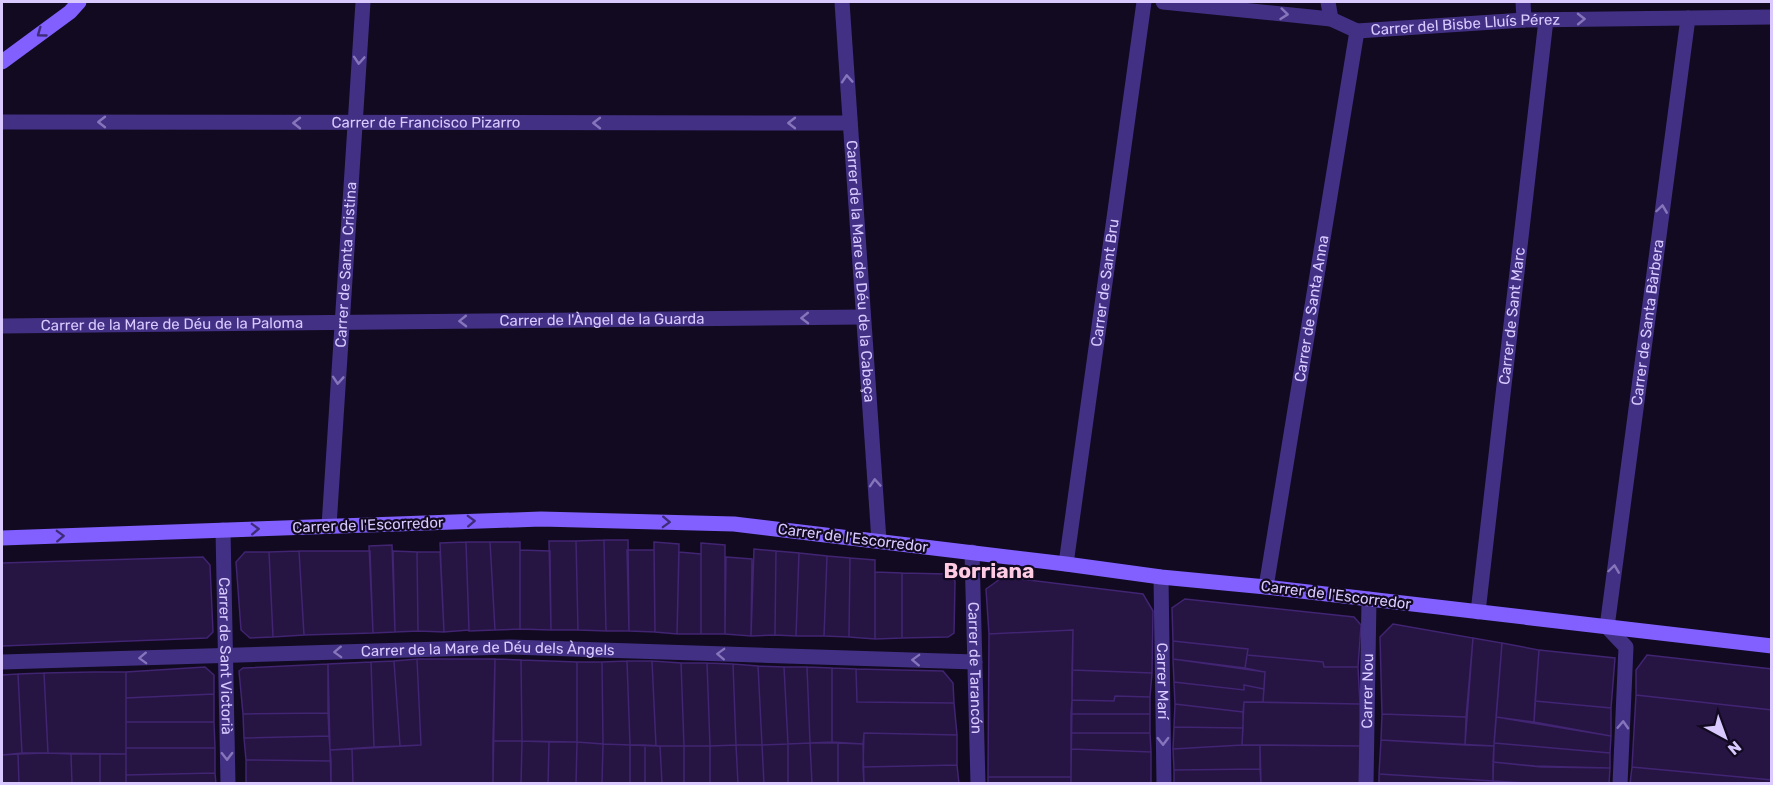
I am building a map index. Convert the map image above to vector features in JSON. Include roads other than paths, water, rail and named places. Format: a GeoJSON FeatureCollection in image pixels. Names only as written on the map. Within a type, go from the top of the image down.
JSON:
{"type":"FeatureCollection","features":[{"type":"Feature","properties":{"kind":"street"},"geometry":{"type":"LineString","coordinates":[[2,62],[70,12],[79,2]]}},
{"type":"Feature","properties":{"kind":"street","name":"Carrer de Santa Cristina"},"geometry":{"type":"LineString","coordinates":[[329,526],[363,2]]}},
{"type":"Feature","properties":{"kind":"street","name":"Carrer de la Mare de Déu de la Cabeça"},"geometry":{"type":"LineString","coordinates":[[842,2],[879,541]]}},
{"type":"Feature","properties":{"kind":"street","name":"Carrer de Sant Bru"},"geometry":{"type":"LineString","coordinates":[[1066,564],[1144,2]]}},
{"type":"Feature","properties":{"kind":"street","name":"Carrer del Bisbe Lluís Pérez"},"geometry":{"type":"LineString","coordinates":[[1163,2],[1331,19],[1357,30],[1524,20],[1772,17]]}},
{"type":"Feature","properties":{"kind":"street"},"geometry":{"type":"LineString","coordinates":[[1328,2],[1331,19]]}},
{"type":"Feature","properties":{"kind":"street"},"geometry":{"type":"LineString","coordinates":[[1523,2],[1524,20]]}},
{"type":"Feature","properties":{"kind":"street","name":"Carrer de Santa Bàrbera"},"geometry":{"type":"LineString","coordinates":[[1607,627],[1688,18]]}},
{"type":"Feature","properties":{"kind":"street","name":"Carrer de Sant Marc"},"geometry":{"type":"LineString","coordinates":[[1478,612],[1546,20]]}},
{"type":"Feature","properties":{"kind":"street","name":"Carrer de Santa Anna"},"geometry":{"type":"LineString","coordinates":[[1266,587],[1357,30]]}},
{"type":"Feature","properties":{"kind":"street","name":"Carrer de Francisco Pizarro"},"geometry":{"type":"LineString","coordinates":[[2,122],[850,123]]}},
{"type":"Feature","properties":{"kind":"street","name":"Carrer de l'Àngel de la Guarda"},"geometry":{"type":"LineString","coordinates":[[342,322],[863,317]]}},
{"type":"Feature","properties":{"kind":"street","name":"Carrer de la Mare de Déu de la Paloma"},"geometry":{"type":"LineString","coordinates":[[2,326],[342,322]]}},
{"type":"Feature","properties":{"kind":"street","name":"Carrer de l'Escorredor"},"geometry":{"type":"LineString","coordinates":[[2,538],[541,519],[734,524],[1161,577],[1266,587],[1772,646]]}},
{"type":"Feature","properties":{"kind":"street","name":"Carrer de Sant Victorià"},"geometry":{"type":"LineString","coordinates":[[223,530],[228,783]]}},
{"type":"Feature","properties":{"kind":"street","name":"Carrer de Tarancón"},"geometry":{"type":"LineString","coordinates":[[972,552],[978,783]]}},
{"type":"Feature","properties":{"kind":"street","name":"Carrer Marí"},"geometry":{"type":"LineString","coordinates":[[1161,577],[1164,783]]}},
{"type":"Feature","properties":{"kind":"street","name":"Carrer Nou"},"geometry":{"type":"LineString","coordinates":[[1366,783],[1369,599]]}},
{"type":"Feature","properties":{"kind":"street"},"geometry":{"type":"LineString","coordinates":[[1607,627],[1626,647],[1620,783]]}},
{"type":"Feature","properties":{"kind":"street","name":"Carrer de la Mare de Déu dels Àngels"},"geometry":{"type":"LineString","coordinates":[[2,662],[510,647],[975,662]]}},
{"type":"Feature","properties":{"kind":"district","name":"Borriana"},"geometry":{"type":"Point","coordinates":[989,570]}}]}
